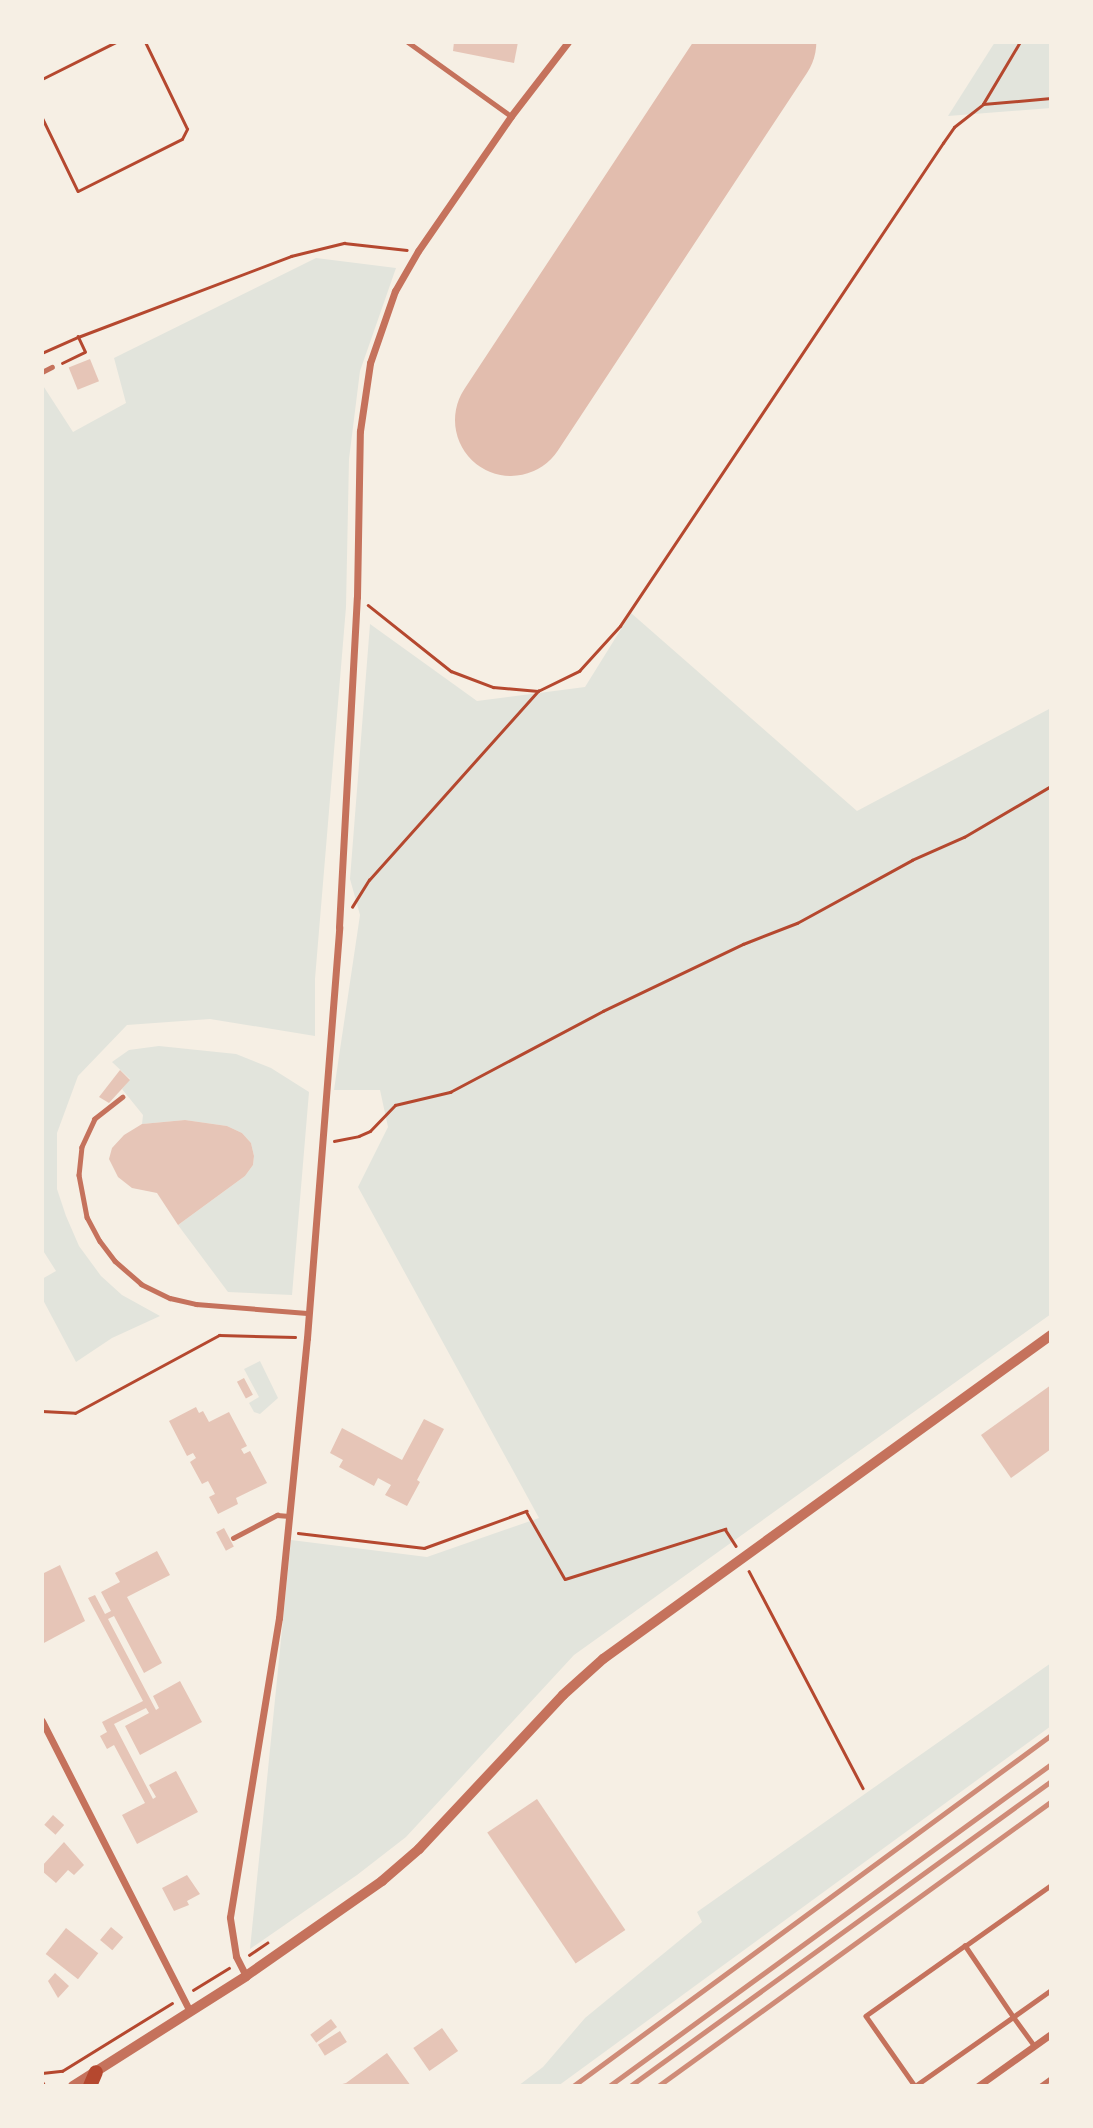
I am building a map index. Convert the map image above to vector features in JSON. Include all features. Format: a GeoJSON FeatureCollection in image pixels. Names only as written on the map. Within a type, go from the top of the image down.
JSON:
{"type":"FeatureCollection","features":[{"type":"Feature","properties":{"kind":"street"},"geometry":{"type":"LineString","coordinates":[[246,1976],[232,1940],[230,1917],[279,1618],[307,1338],[339,927],[357,597],[360,431],[370,363],[395,291],[418,251],[511,116],[568,42]]}},
{"type":"Feature","properties":{"kind":"street"},"geometry":{"type":"LineString","coordinates":[[73,2086],[93,2079],[382,1881],[419,1849],[585,1674],[1051,1335]]}},
{"type":"Feature","properties":{"kind":"street"},"geometry":{"type":"LineString","coordinates":[[42,1721],[190,2012]]}},
{"type":"Feature","properties":{"kind":"street"},"geometry":{"type":"LineString","coordinates":[[978,2086],[1051,2034]]}},
{"type":"Feature","properties":{"kind":"lane"},"geometry":{"type":"LineString","coordinates":[[408,42],[511,116]]}},
{"type":"Feature","properties":{"kind":"lane"},"geometry":{"type":"LineString","coordinates":[[42,372],[52,367]]}},
{"type":"Feature","properties":{"kind":"lane"},"geometry":{"type":"LineString","coordinates":[[123,1097],[95,1119],[82,1146],[79,1175],[87,1217],[115,1261],[141,1284],[170,1298],[196,1304],[307,1313]]}},
{"type":"Feature","properties":{"kind":"lane"},"geometry":{"type":"LineString","coordinates":[[233,1538],[277,1515],[289,1516]]}},
{"type":"Feature","properties":{"kind":"lane"},"geometry":{"type":"LineString","coordinates":[[1051,1885],[866,2016],[915,2086],[1051,1990]]}},
{"type":"Feature","properties":{"kind":"lane"},"geometry":{"type":"LineString","coordinates":[[965,1946],[1034,2046]]}},
{"type":"Feature","properties":{"kind":"lane"},"geometry":{"type":"LineString","coordinates":[[1040,2086],[1051,2078]]}},
{"type":"Feature","properties":{"kind":"path"},"geometry":{"type":"LineString","coordinates":[[42,79],[116,42]]}},
{"type":"Feature","properties":{"kind":"path"},"geometry":{"type":"LineString","coordinates":[[42,117],[78,191],[182,139],[187,128],[145,42]]}},
{"type":"Feature","properties":{"kind":"path"},"geometry":{"type":"LineString","coordinates":[[339,927],[369,880],[538,691],[579,671],[620,626],[954,127],[983,104],[1020,42]]}},
{"type":"Feature","properties":{"kind":"path"},"geometry":{"type":"LineString","coordinates":[[983,104],[1051,98]]}},
{"type":"Feature","properties":{"kind":"path"},"geometry":{"type":"LineString","coordinates":[[42,354],[78,337],[290,256],[344,243],[418,251]]}},
{"type":"Feature","properties":{"kind":"path"},"geometry":{"type":"LineString","coordinates":[[52,367],[85,352],[78,337]]}},
{"type":"Feature","properties":{"kind":"path"},"geometry":{"type":"LineString","coordinates":[[357,597],[451,671],[493,687],[538,691]]}},
{"type":"Feature","properties":{"kind":"path"},"geometry":{"type":"LineString","coordinates":[[321,1143],[359,1136],[370,1131],[395,1105],[450,1092],[603,1011],[743,944],[797,923],[912,860],[964,837],[1051,786]]}},
{"type":"Feature","properties":{"kind":"path"},"geometry":{"type":"LineString","coordinates":[[42,1411],[75,1413],[219,1335],[307,1338]]}},
{"type":"Feature","properties":{"kind":"path"},"geometry":{"type":"LineString","coordinates":[[288,1532],[424,1548],[526,1511],[565,1579],[725,1529],[863,1788]]}},
{"type":"Feature","properties":{"kind":"path"},"geometry":{"type":"LineString","coordinates":[[42,2073],[62,2071],[239,1962]]}},
{"type":"Feature","properties":{"kind":"path"},"geometry":{"type":"LineString","coordinates":[[42,2081],[45,2086]]}},
{"type":"Feature","properties":{"kind":"shaded area"},"geometry":{"type":"Polygon","coordinates":[[[995,42],[1051,42],[1051,108],[948,116],[995,42]]]}},
{"type":"Feature","properties":{"kind":"shaded area"},"geometry":{"type":"Polygon","coordinates":[[[316,258],[396,268],[360,371],[349,459],[346,607],[315,979],[315,1036],[210,1019],[127,1025],[78,1076],[57,1133],[57,1189],[66,1216],[79,1246],[101,1276],[122,1295],[160,1316],[112,1338],[76,1362],[42,1298],[42,1279],[56,1271],[42,1249],[42,384],[73,432],[126,403],[114,358],[316,258]]]}},
{"type":"Feature","properties":{"kind":"shaded area"},"geometry":{"type":"Polygon","coordinates":[[[631,613],[857,811],[1051,708],[1051,1314],[574,1655],[406,1837],[357,1875],[250,1949],[291,1540],[427,1557],[539,1518],[358,1187],[388,1127],[380,1090],[334,1090],[360,915],[350,879],[370,624],[477,701],[585,687],[631,613]]]}},
{"type":"Feature","properties":{"kind":"shaded area"},"geometry":{"type":"Polygon","coordinates":[[[159,1046],[236,1054],[271,1068],[309,1092],[292,1295],[228,1292],[178,1225],[245,1176],[253,1165],[254,1156],[251,1143],[242,1133],[227,1126],[185,1120],[142,1124],[143,1115],[122,1089],[130,1079],[112,1062],[129,1050],[159,1046]]]}},
{"type":"Feature","properties":{"kind":"shaded area"},"geometry":{"type":"Polygon","coordinates":[[[260,1361],[278,1398],[260,1414],[254,1412],[249,1403],[259,1397],[244,1369],[260,1361]]]}},
{"type":"Feature","properties":{"kind":"shaded area"},"geometry":{"type":"Polygon","coordinates":[[[1051,1663],[1051,1726],[558,2086],[518,2086],[543,2067],[585,2018],[702,1922],[697,1912],[1051,1663]]]}},
{"type":"Feature","properties":{"kind":"building"},"geometry":{"type":"Polygon","coordinates":[[[454,42],[518,42],[514,63],[453,51],[454,42]]]}},
{"type":"Feature","properties":{"kind":"building"},"geometry":{"type":"Polygon","coordinates":[[[90,359],[99,381],[78,390],[69,368],[90,359]]]}},
{"type":"Feature","properties":{"kind":"building"},"geometry":{"type":"Polygon","coordinates":[[[120,1070],[130,1080],[109,1103],[99,1097],[120,1070]]]}},
{"type":"Feature","properties":{"kind":"building"},"geometry":{"type":"Polygon","coordinates":[[[185,1120],[227,1126],[242,1133],[251,1143],[254,1156],[253,1165],[245,1176],[178,1225],[157,1193],[132,1188],[118,1177],[109,1159],[112,1148],[124,1135],[142,1124],[185,1120]]]}},
{"type":"Feature","properties":{"kind":"building"},"geometry":{"type":"Polygon","coordinates":[[[244,1378],[253,1395],[246,1399],[237,1382],[244,1378]]]}},
{"type":"Feature","properties":{"kind":"building"},"geometry":{"type":"Polygon","coordinates":[[[1051,1385],[1051,1449],[1011,1478],[981,1435],[1051,1385]]]}},
{"type":"Feature","properties":{"kind":"building"},"geometry":{"type":"Polygon","coordinates":[[[196,1407],[199,1413],[203,1411],[209,1422],[229,1412],[247,1446],[241,1449],[244,1454],[250,1451],[267,1483],[236,1498],[238,1504],[218,1514],[209,1497],[215,1494],[208,1481],[202,1484],[190,1462],[196,1458],[193,1453],[187,1456],[169,1421],[196,1407]]]}},
{"type":"Feature","properties":{"kind":"building"},"geometry":{"type":"Polygon","coordinates":[[[424,1419],[444,1429],[417,1480],[420,1482],[407,1506],[385,1495],[391,1485],[378,1478],[374,1486],[339,1467],[343,1460],[330,1453],[342,1428],[402,1460],[424,1419]]]}},
{"type":"Feature","properties":{"kind":"building"},"geometry":{"type":"Polygon","coordinates":[[[224,1528],[234,1547],[226,1551],[216,1532],[224,1528]]]}},
{"type":"Feature","properties":{"kind":"building"},"geometry":{"type":"Polygon","coordinates":[[[157,1551],[170,1575],[127,1597],[162,1663],[144,1673],[114,1616],[108,1619],[156,1710],[159,1708],[153,1696],[180,1681],[202,1722],[140,1755],[125,1726],[149,1713],[146,1708],[114,1724],[153,1799],[156,1797],[149,1785],[176,1771],[198,1812],[137,1844],[122,1815],[145,1803],[114,1745],[107,1749],[100,1736],[107,1732],[102,1722],[143,1701],[88,1598],[95,1595],[105,1614],[111,1611],[101,1592],[120,1582],[115,1573],[157,1551]]]}},
{"type":"Feature","properties":{"kind":"building"},"geometry":{"type":"Polygon","coordinates":[[[60,1565],[85,1621],[42,1644],[42,1574],[60,1565]]]}},
{"type":"Feature","properties":{"kind":"building"},"geometry":{"type":"Polygon","coordinates":[[[537,1799],[625,1930],[576,1964],[487,1833],[537,1799]]]}},
{"type":"Feature","properties":{"kind":"building"},"geometry":{"type":"Polygon","coordinates":[[[53,1815],[64,1825],[55,1835],[44,1825],[53,1815]]]}},
{"type":"Feature","properties":{"kind":"building"},"geometry":{"type":"Polygon","coordinates":[[[64,1842],[84,1865],[74,1875],[68,1870],[56,1883],[42,1871],[42,1866],[64,1842]]]}},
{"type":"Feature","properties":{"kind":"building"},"geometry":{"type":"Polygon","coordinates":[[[187,1875],[200,1894],[187,1901],[189,1905],[174,1911],[162,1888],[187,1875]]]}},
{"type":"Feature","properties":{"kind":"building"},"geometry":{"type":"Polygon","coordinates":[[[111,1927],[123,1937],[112,1950],[100,1940],[111,1927]]]}},
{"type":"Feature","properties":{"kind":"building"},"geometry":{"type":"Polygon","coordinates":[[[66,1928],[98,1953],[78,1979],[46,1954],[66,1928]]]}},
{"type":"Feature","properties":{"kind":"building"},"geometry":{"type":"Polygon","coordinates":[[[55,1973],[69,1986],[58,1998],[48,1981],[55,1973]]]}},
{"type":"Feature","properties":{"kind":"building"},"geometry":{"type":"Polygon","coordinates":[[[331,2019],[337,2027],[316,2043],[310,2035],[331,2019]]]}},
{"type":"Feature","properties":{"kind":"building"},"geometry":{"type":"Polygon","coordinates":[[[442,2028],[458,2051],[429,2071],[413,2048],[442,2028]]]}},
{"type":"Feature","properties":{"kind":"building"},"geometry":{"type":"Polygon","coordinates":[[[340,2031],[347,2042],[325,2056],[318,2045],[340,2031]]]}},
{"type":"Feature","properties":{"kind":"building"},"geometry":{"type":"Polygon","coordinates":[[[387,2053],[411,2086],[335,2086],[346,2083],[387,2053]]]}},
{"type":"Feature","properties":{"kind":"runway"},"geometry":{"type":"LineString","coordinates":[[511,420],[760,42]]}},
{"type":"Feature","properties":{"kind":"railway"},"geometry":{"type":"LineString","coordinates":[[573,2086],[1051,1735]]}},
{"type":"Feature","properties":{"kind":"railway"},"geometry":{"type":"LineString","coordinates":[[609,2086],[1051,1764]]}},
{"type":"Feature","properties":{"kind":"railway"},"geometry":{"type":"LineString","coordinates":[[630,2086],[1051,1781]]}},
{"type":"Feature","properties":{"kind":"railway"},"geometry":{"type":"LineString","coordinates":[[658,2086],[1051,1801]]}}]}
